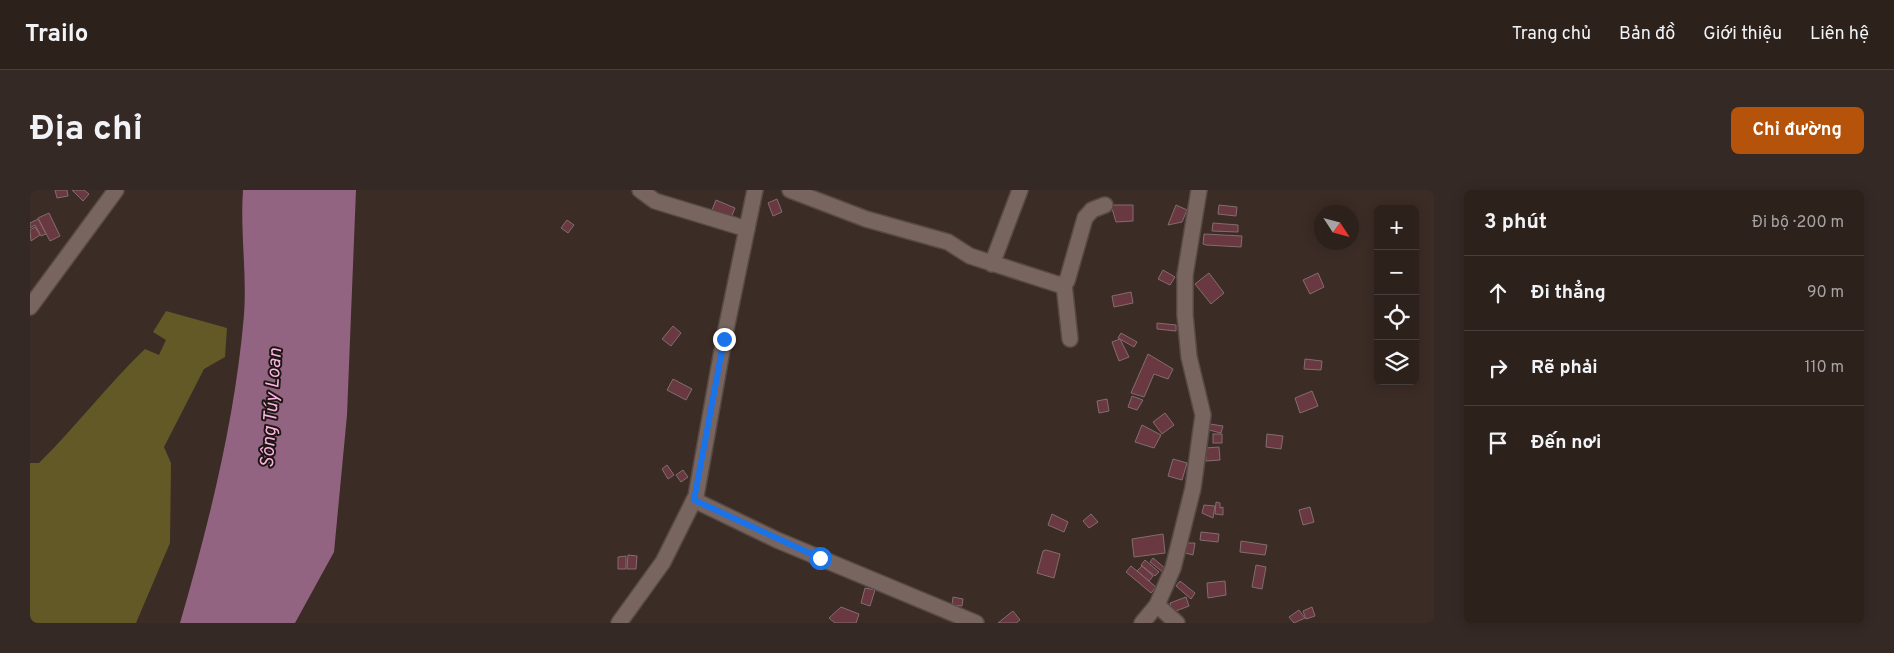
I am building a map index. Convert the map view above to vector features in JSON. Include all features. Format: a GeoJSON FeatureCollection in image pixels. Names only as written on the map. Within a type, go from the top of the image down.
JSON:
{"type":"FeatureCollection","features":[{"type":"Feature","properties":{"kind":"street"},"geometry":{"type":"LineString","coordinates":[[30,307],[116,190]]}},
{"type":"Feature","properties":{"kind":"street"},"geometry":{"type":"LineString","coordinates":[[640,190],[655,201],[746,229]]}},
{"type":"Feature","properties":{"kind":"street"},"geometry":{"type":"LineString","coordinates":[[619,623],[663,562],[694,500],[755,190]]}},
{"type":"Feature","properties":{"kind":"street"},"geometry":{"type":"LineString","coordinates":[[790,190],[866,219],[948,242],[970,256],[992,264],[1064,284]]}},
{"type":"Feature","properties":{"kind":"street"},"geometry":{"type":"LineString","coordinates":[[992,264],[1020,190]]}},
{"type":"Feature","properties":{"kind":"street"},"geometry":{"type":"LineString","coordinates":[[1142,623],[1155,613],[1174,568],[1193,488],[1203,414],[1189,357],[1185,315],[1185,275],[1198,190]]}},
{"type":"Feature","properties":{"kind":"street"},"geometry":{"type":"LineString","coordinates":[[1070,339],[1064,284],[1067,281],[1085,218],[1092,210],[1105,205]]}},
{"type":"Feature","properties":{"kind":"street"},"geometry":{"type":"LineString","coordinates":[[694,500],[777,540],[976,623]]}},
{"type":"Feature","properties":{"kind":"street"},"geometry":{"type":"LineString","coordinates":[[1155,613],[1177,623]]}},
{"type":"Feature","properties":{"kind":"shaded area"},"geometry":{"type":"Polygon","coordinates":[[[166,311],[227,328],[225,357],[204,369],[164,447],[171,463],[170,543],[136,623],[30,623],[30,463],[39,463],[145,349],[159,355],[166,340],[153,332],[166,311]]]}},
{"type":"Feature","properties":{"kind":"water","name":"Sông Túy Loan"},"geometry":{"type":"Polygon","coordinates":[[[243,190],[356,190],[347,415],[334,552],[295,623],[180,623],[220,471],[240,354],[245,300],[242,221],[243,190]]]}},
{"type":"Feature","properties":{"kind":"building"},"geometry":{"type":"Polygon","coordinates":[[[55,190],[67,190],[68,196],[57,198],[55,190]]]}},
{"type":"Feature","properties":{"kind":"building"},"geometry":{"type":"Polygon","coordinates":[[[72,190],[84,190],[89,194],[83,201],[72,190]]]}},
{"type":"Feature","properties":{"kind":"building"},"geometry":{"type":"Polygon","coordinates":[[[777,199],[782,212],[773,216],[768,203],[777,199]]]}},
{"type":"Feature","properties":{"kind":"building"},"geometry":{"type":"Polygon","coordinates":[[[716,200],[735,208],[731,218],[712,210],[716,200]]]}},
{"type":"Feature","properties":{"kind":"building"},"geometry":{"type":"Polygon","coordinates":[[[1111,205],[1133,205],[1133,221],[1116,222],[1111,205]]]}},
{"type":"Feature","properties":{"kind":"building"},"geometry":{"type":"Polygon","coordinates":[[[1176,205],[1187,210],[1182,222],[1168,225],[1176,205]]]}},
{"type":"Feature","properties":{"kind":"building"},"geometry":{"type":"Polygon","coordinates":[[[1219,205],[1237,207],[1236,216],[1218,214],[1219,205]]]}},
{"type":"Feature","properties":{"kind":"building"},"geometry":{"type":"Polygon","coordinates":[[[49,213],[60,236],[50,241],[38,218],[49,213]]]}},
{"type":"Feature","properties":{"kind":"building"},"geometry":{"type":"Polygon","coordinates":[[[38,219],[46,234],[41,236],[35,225],[30,228],[30,223],[38,219]]]}},
{"type":"Feature","properties":{"kind":"building"},"geometry":{"type":"Polygon","coordinates":[[[567,220],[574,225],[568,233],[561,228],[567,220]]]}},
{"type":"Feature","properties":{"kind":"building"},"geometry":{"type":"Polygon","coordinates":[[[1213,223],[1238,225],[1238,232],[1212,231],[1213,223]]]}},
{"type":"Feature","properties":{"kind":"building"},"geometry":{"type":"Polygon","coordinates":[[[35,227],[40,235],[31,241],[30,230],[35,227]]]}},
{"type":"Feature","properties":{"kind":"building"},"geometry":{"type":"Polygon","coordinates":[[[1204,234],[1242,236],[1241,247],[1203,244],[1204,234]]]}},
{"type":"Feature","properties":{"kind":"building"},"geometry":{"type":"Polygon","coordinates":[[[1163,270],[1175,277],[1170,285],[1158,279],[1163,270]]]}},
{"type":"Feature","properties":{"kind":"building"},"geometry":{"type":"Polygon","coordinates":[[[1209,273],[1224,293],[1211,304],[1195,284],[1209,273]]]}},
{"type":"Feature","properties":{"kind":"building"},"geometry":{"type":"Polygon","coordinates":[[[1318,273],[1324,287],[1310,294],[1303,280],[1318,273]]]}},
{"type":"Feature","properties":{"kind":"building"},"geometry":{"type":"Polygon","coordinates":[[[1131,292],[1133,303],[1114,307],[1112,296],[1131,292]]]}},
{"type":"Feature","properties":{"kind":"building"},"geometry":{"type":"Polygon","coordinates":[[[1157,323],[1176,325],[1176,331],[1157,329],[1157,323]]]}},
{"type":"Feature","properties":{"kind":"building"},"geometry":{"type":"Polygon","coordinates":[[[673,326],[681,333],[671,346],[662,339],[673,326]]]}},
{"type":"Feature","properties":{"kind":"building"},"geometry":{"type":"Polygon","coordinates":[[[1121,333],[1137,342],[1134,347],[1118,338],[1121,333]]]}},
{"type":"Feature","properties":{"kind":"building"},"geometry":{"type":"Polygon","coordinates":[[[1120,339],[1129,357],[1119,361],[1112,342],[1120,339]]]}},
{"type":"Feature","properties":{"kind":"building"},"geometry":{"type":"Polygon","coordinates":[[[1148,354],[1173,369],[1168,379],[1154,374],[1144,397],[1131,393],[1148,354]]]}},
{"type":"Feature","properties":{"kind":"building"},"geometry":{"type":"Polygon","coordinates":[[[1305,359],[1322,361],[1321,370],[1304,369],[1305,359]]]}},
{"type":"Feature","properties":{"kind":"building"},"geometry":{"type":"Polygon","coordinates":[[[673,379],[692,389],[686,400],[667,390],[673,379]]]}},
{"type":"Feature","properties":{"kind":"building"},"geometry":{"type":"Polygon","coordinates":[[[1312,391],[1318,406],[1300,413],[1295,398],[1312,391]]]}},
{"type":"Feature","properties":{"kind":"building"},"geometry":{"type":"Polygon","coordinates":[[[1132,396],[1143,400],[1137,410],[1128,407],[1132,396]]]}},
{"type":"Feature","properties":{"kind":"building"},"geometry":{"type":"Polygon","coordinates":[[[1107,399],[1109,411],[1099,413],[1097,401],[1107,399]]]}},
{"type":"Feature","properties":{"kind":"building"},"geometry":{"type":"Polygon","coordinates":[[[1165,413],[1174,425],[1162,434],[1153,422],[1165,413]]]}},
{"type":"Feature","properties":{"kind":"building"},"geometry":{"type":"Polygon","coordinates":[[[1210,424],[1223,426],[1221,433],[1209,430],[1210,424]]]}},
{"type":"Feature","properties":{"kind":"building"},"geometry":{"type":"Polygon","coordinates":[[[1142,425],[1161,435],[1154,448],[1135,442],[1142,425]]]}},
{"type":"Feature","properties":{"kind":"building"},"geometry":{"type":"Polygon","coordinates":[[[1213,434],[1222,434],[1222,443],[1213,443],[1213,434]]]}},
{"type":"Feature","properties":{"kind":"building"},"geometry":{"type":"Polygon","coordinates":[[[1267,434],[1283,436],[1281,449],[1266,447],[1267,434]]]}},
{"type":"Feature","properties":{"kind":"building"},"geometry":{"type":"Polygon","coordinates":[[[1219,447],[1220,460],[1206,461],[1205,448],[1219,447]]]}},
{"type":"Feature","properties":{"kind":"building"},"geometry":{"type":"Polygon","coordinates":[[[1173,459],[1187,463],[1182,480],[1168,476],[1173,459]]]}},
{"type":"Feature","properties":{"kind":"building"},"geometry":{"type":"Polygon","coordinates":[[[667,465],[674,475],[668,479],[662,469],[667,465]]]}},
{"type":"Feature","properties":{"kind":"building"},"geometry":{"type":"Polygon","coordinates":[[[683,470],[688,477],[681,482],[676,475],[683,470]]]}},
{"type":"Feature","properties":{"kind":"building"},"geometry":{"type":"Polygon","coordinates":[[[1216,502],[1220,503],[1220,508],[1223,507],[1223,515],[1215,514],[1216,502]]]}},
{"type":"Feature","properties":{"kind":"building"},"geometry":{"type":"Polygon","coordinates":[[[1204,505],[1215,506],[1213,518],[1202,513],[1204,505]]]}},
{"type":"Feature","properties":{"kind":"building"},"geometry":{"type":"Polygon","coordinates":[[[1310,507],[1314,522],[1303,525],[1299,510],[1310,507]]]}},
{"type":"Feature","properties":{"kind":"building"},"geometry":{"type":"Polygon","coordinates":[[[1052,514],[1068,522],[1064,532],[1048,525],[1052,514]]]}},
{"type":"Feature","properties":{"kind":"building"},"geometry":{"type":"Polygon","coordinates":[[[1091,514],[1098,522],[1089,528],[1083,521],[1091,514]]]}},
{"type":"Feature","properties":{"kind":"building"},"geometry":{"type":"Polygon","coordinates":[[[1201,532],[1219,534],[1218,542],[1200,540],[1201,532]]]}},
{"type":"Feature","properties":{"kind":"building"},"geometry":{"type":"Polygon","coordinates":[[[1163,534],[1165,553],[1134,557],[1132,539],[1163,534]]]}},
{"type":"Feature","properties":{"kind":"building"},"geometry":{"type":"Polygon","coordinates":[[[1241,541],[1267,545],[1265,555],[1240,552],[1241,541]]]}},
{"type":"Feature","properties":{"kind":"building"},"geometry":{"type":"Polygon","coordinates":[[[1187,543],[1195,543],[1193,555],[1185,553],[1187,543]]]}},
{"type":"Feature","properties":{"kind":"building"},"geometry":{"type":"Polygon","coordinates":[[[1046,550],[1060,554],[1054,578],[1037,573],[1043,551],[1046,550]]]}},
{"type":"Feature","properties":{"kind":"building"},"geometry":{"type":"Polygon","coordinates":[[[628,555],[637,556],[636,569],[627,569],[628,555]]]}},
{"type":"Feature","properties":{"kind":"building"},"geometry":{"type":"Polygon","coordinates":[[[626,556],[626,569],[618,569],[618,557],[626,556]]]}},
{"type":"Feature","properties":{"kind":"building"},"geometry":{"type":"Polygon","coordinates":[[[1153,558],[1166,569],[1164,573],[1150,562],[1153,558]]]}},
{"type":"Feature","properties":{"kind":"building"},"geometry":{"type":"Polygon","coordinates":[[[1145,560],[1159,572],[1155,576],[1141,565],[1145,560]]]}},
{"type":"Feature","properties":{"kind":"building"},"geometry":{"type":"Polygon","coordinates":[[[1256,565],[1266,567],[1262,589],[1252,587],[1256,565]]]}},
{"type":"Feature","properties":{"kind":"building"},"geometry":{"type":"Polygon","coordinates":[[[1131,566],[1156,587],[1151,593],[1126,572],[1131,566]]]}},
{"type":"Feature","properties":{"kind":"building"},"geometry":{"type":"Polygon","coordinates":[[[1142,566],[1153,576],[1149,581],[1137,571],[1142,566]]]}},
{"type":"Feature","properties":{"kind":"building"},"geometry":{"type":"Polygon","coordinates":[[[1180,581],[1195,593],[1191,599],[1176,586],[1180,581]]]}},
{"type":"Feature","properties":{"kind":"building"},"geometry":{"type":"Polygon","coordinates":[[[1225,581],[1226,595],[1208,598],[1207,583],[1225,581]]]}},
{"type":"Feature","properties":{"kind":"building"},"geometry":{"type":"Polygon","coordinates":[[[865,588],[875,590],[870,606],[861,603],[865,588]]]}},
{"type":"Feature","properties":{"kind":"building"},"geometry":{"type":"Polygon","coordinates":[[[953,597],[963,599],[962,606],[952,605],[953,597]]]}},
{"type":"Feature","properties":{"kind":"building"},"geometry":{"type":"Polygon","coordinates":[[[1186,597],[1189,606],[1173,612],[1170,603],[1186,597]]]}},
{"type":"Feature","properties":{"kind":"building"},"geometry":{"type":"Polygon","coordinates":[[[841,607],[859,614],[856,623],[835,623],[829,618],[841,607]]]}},
{"type":"Feature","properties":{"kind":"building"},"geometry":{"type":"Polygon","coordinates":[[[1312,607],[1315,616],[1306,619],[1303,611],[1312,607]]]}},
{"type":"Feature","properties":{"kind":"building"},"geometry":{"type":"Polygon","coordinates":[[[1299,610],[1305,618],[1294,623],[1289,617],[1299,610]]]}},
{"type":"Feature","properties":{"kind":"building"},"geometry":{"type":"Polygon","coordinates":[[[1013,611],[1020,620],[1016,623],[998,623],[1013,611]]]}},
{"type":"Feature","properties":{"kind":"route"},"geometry":{"type":"LineString","coordinates":[[724,339],[694,500],[777,540],[820,558]]}}]}
